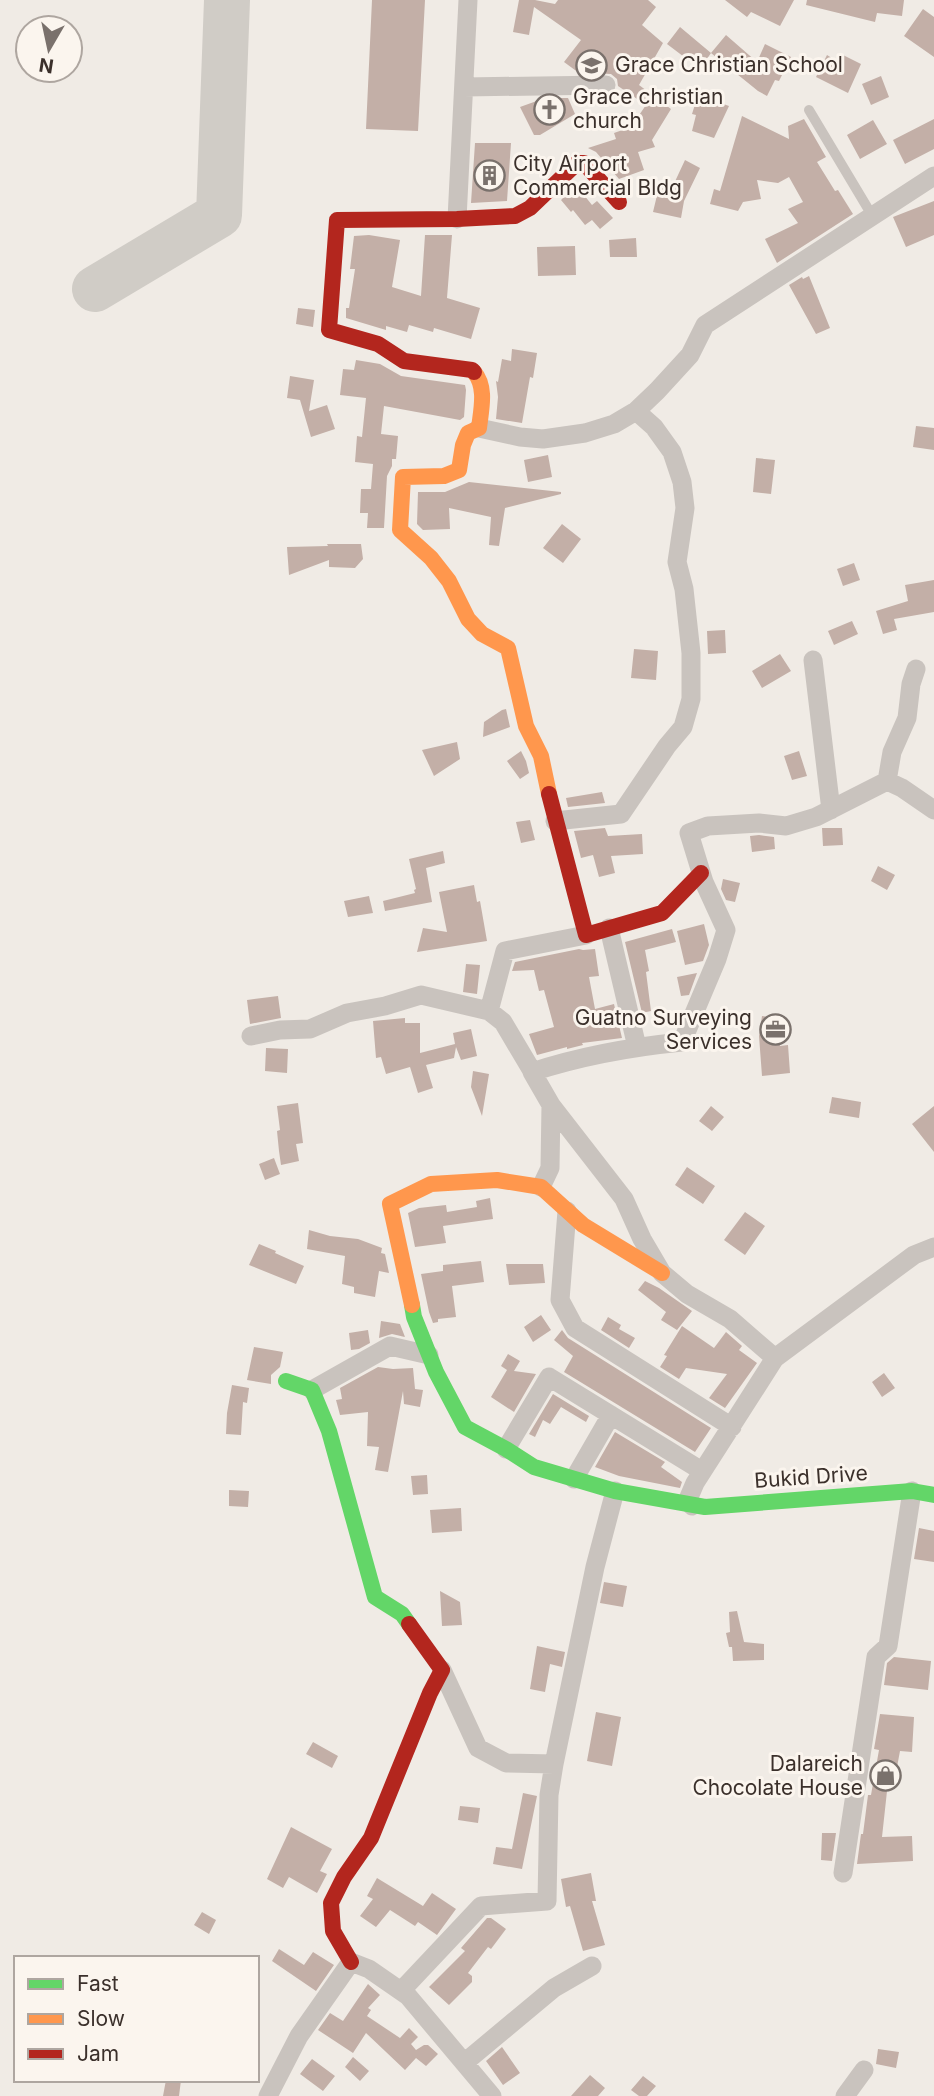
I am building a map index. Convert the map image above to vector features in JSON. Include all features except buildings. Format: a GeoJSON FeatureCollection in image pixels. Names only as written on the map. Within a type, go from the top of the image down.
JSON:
{"type":"FeatureCollection","features":[{"type":"Feature","properties":{"kind":"street"},"geometry":{"type":"LineString","coordinates":[[457,219],[468,0]]}},
{"type":"Feature","properties":{"kind":"street"},"geometry":{"type":"LineString","coordinates":[[464,87],[606,85]]}},
{"type":"Feature","properties":{"kind":"street"},"geometry":{"type":"LineString","coordinates":[[479,428],[482,381],[478,373],[404,361],[379,344],[329,330],[337,220],[515,216],[530,208],[577,163],[584,163],[619,202]]}},
{"type":"Feature","properties":{"kind":"street"},"geometry":{"type":"LineString","coordinates":[[586,935],[555,821],[541,756],[526,726],[508,648],[482,634],[468,619],[449,580],[431,558],[400,530],[403,477],[444,476],[459,470],[468,433],[479,428],[543,439],[585,433],[614,424],[636,411],[690,355],[705,325],[934,176]]}},
{"type":"Feature","properties":{"kind":"street"},"geometry":{"type":"LineString","coordinates":[[555,821],[621,814],[683,727],[691,699],[691,653],[684,589],[677,562],[685,508],[682,482],[672,452],[654,427],[636,411]]}},
{"type":"Feature","properties":{"kind":"street"},"geometry":{"type":"LineString","coordinates":[[813,660],[831,810]]}},
{"type":"Feature","properties":{"kind":"street"},"geometry":{"type":"LineString","coordinates":[[887,781],[892,752],[907,718],[911,684],[916,669]]}},
{"type":"Feature","properties":{"kind":"street"},"geometry":{"type":"LineString","coordinates":[[535,1076],[532,1072],[562,1062],[637,1046],[682,1042],[717,959],[726,930],[701,873],[688,833],[708,825],[759,823],[786,826],[816,817],[887,781]]}},
{"type":"Feature","properties":{"kind":"street"},"geometry":{"type":"LineString","coordinates":[[887,781],[934,810]]}},
{"type":"Feature","properties":{"kind":"street"},"geometry":{"type":"LineString","coordinates":[[489,1011],[505,951],[586,935],[662,913],[701,873]]}},
{"type":"Feature","properties":{"kind":"street"},"geometry":{"type":"LineString","coordinates":[[609,928],[637,1046]]}},
{"type":"Feature","properties":{"kind":"street"},"geometry":{"type":"LineString","coordinates":[[251,1036],[280,1030],[310,1029],[346,1013],[385,1006],[421,995],[489,1011],[503,1022],[551,1105],[624,1199],[642,1239],[662,1273]]}},
{"type":"Feature","properties":{"kind":"street"},"geometry":{"type":"LineString","coordinates":[[551,1105],[550,1168],[541,1186],[583,1225],[662,1273],[687,1294],[730,1319],[775,1358]]}},
{"type":"Feature","properties":{"kind":"street","name":"Bukid Drive"},"geometry":{"type":"LineString","coordinates":[[541,1186],[497,1180],[431,1184],[390,1204],[414,1317],[436,1372],[465,1427],[534,1467],[615,1491],[692,1506],[912,1491],[934,1495]]}},
{"type":"Feature","properties":{"kind":"street"},"geometry":{"type":"LineString","coordinates":[[567,1210],[560,1300],[575,1328],[732,1427]]}},
{"type":"Feature","properties":{"kind":"street"},"geometry":{"type":"LineString","coordinates":[[692,1506],[690,1497],[702,1471],[775,1358],[914,1255],[934,1247]]}},
{"type":"Feature","properties":{"kind":"street"},"geometry":{"type":"LineString","coordinates":[[286,1381],[312,1390],[390,1346],[429,1355]]}},
{"type":"Feature","properties":{"kind":"street"},"geometry":{"type":"LineString","coordinates":[[506,1449],[549,1377],[702,1471]]}},
{"type":"Feature","properties":{"kind":"street"},"geometry":{"type":"LineString","coordinates":[[312,1390],[329,1432],[375,1597],[402,1614],[442,1670],[478,1748],[506,1763],[554,1764]]}},
{"type":"Feature","properties":{"kind":"street"},"geometry":{"type":"LineString","coordinates":[[574,1479],[611,1415]]}},
{"type":"Feature","properties":{"kind":"street"},"geometry":{"type":"LineString","coordinates":[[401,1991],[481,1906],[547,1901],[549,1795],[554,1764],[595,1567],[615,1491]]}},
{"type":"Feature","properties":{"kind":"street"},"geometry":{"type":"LineString","coordinates":[[843,1873],[876,1657],[888,1646],[912,1491]]}},
{"type":"Feature","properties":{"kind":"street"},"geometry":{"type":"LineString","coordinates":[[442,1670],[371,1838],[344,1877],[331,1903],[333,1931],[351,1962],[369,1969],[408,1996],[492,2096]]}},
{"type":"Feature","properties":{"kind":"street"},"geometry":{"type":"LineString","coordinates":[[268,2096],[299,2036],[351,1962]]}},
{"type":"Feature","properties":{"kind":"street"},"geometry":{"type":"LineString","coordinates":[[464,2063],[554,1988],[592,1966]]}},
{"type":"Feature","properties":{"kind":"street"},"geometry":{"type":"LineString","coordinates":[[845,2096],[864,2070]]}},
{"type":"Feature","properties":{"kind":"lane"},"geometry":{"type":"LineString","coordinates":[[809,110],[873,217]]}},
{"type":"Feature","properties":{"kind":"taxiway"},"geometry":{"type":"LineString","coordinates":[[95,289],[219,215],[227,0]]}},
{"type":"Feature","properties":{"kind":"traffic: fast"},"geometry":{"type":"LineString","coordinates":[[412,1305],[414,1317],[436,1372],[465,1427],[534,1467],[615,1491],[705,1507],[912,1491],[934,1495]]}},
{"type":"Feature","properties":{"kind":"traffic: fast"},"geometry":{"type":"LineString","coordinates":[[286,1381],[312,1390],[329,1431],[375,1597],[402,1614],[409,1624]]}},
{"type":"Feature","properties":{"kind":"traffic: slow"},"geometry":{"type":"LineString","coordinates":[[474,372],[482,392],[479,428],[468,433],[459,470],[444,476],[403,477],[400,530],[431,558],[449,581],[468,619],[482,634],[508,648],[526,726],[541,756],[549,794]]}},
{"type":"Feature","properties":{"kind":"traffic: slow"},"geometry":{"type":"LineString","coordinates":[[412,1305],[390,1204],[431,1184],[497,1180],[541,1187],[583,1225],[662,1273]]}},
{"type":"Feature","properties":{"kind":"traffic: jam"},"geometry":{"type":"LineString","coordinates":[[474,372],[404,361],[378,344],[329,330],[337,220],[515,216],[530,208],[577,163],[584,163],[619,202]]}},
{"type":"Feature","properties":{"kind":"traffic: jam"},"geometry":{"type":"LineString","coordinates":[[549,794],[586,935],[662,913],[701,873]]}},
{"type":"Feature","properties":{"kind":"traffic: jam"},"geometry":{"type":"LineString","coordinates":[[351,1962],[333,1931],[331,1903],[344,1877],[371,1838],[442,1670],[409,1624]]}},
{"type":"Feature","properties":{"kind":"place","name":"Grace Christian School"},"geometry":{"type":"Point","coordinates":[592,65]}},
{"type":"Feature","properties":{"kind":"place","name":"Grace christian church"},"geometry":{"type":"Point","coordinates":[550,109]}},
{"type":"Feature","properties":{"kind":"place","name":"City Airport Commercial Bldg"},"geometry":{"type":"Point","coordinates":[490,176]}},
{"type":"Feature","properties":{"kind":"place","name":"Guatno Surveying Services"},"geometry":{"type":"Point","coordinates":[775,1030]}},
{"type":"Feature","properties":{"kind":"place","name":"Dalareich Chocolate House"},"geometry":{"type":"Point","coordinates":[886,1776]}}]}
